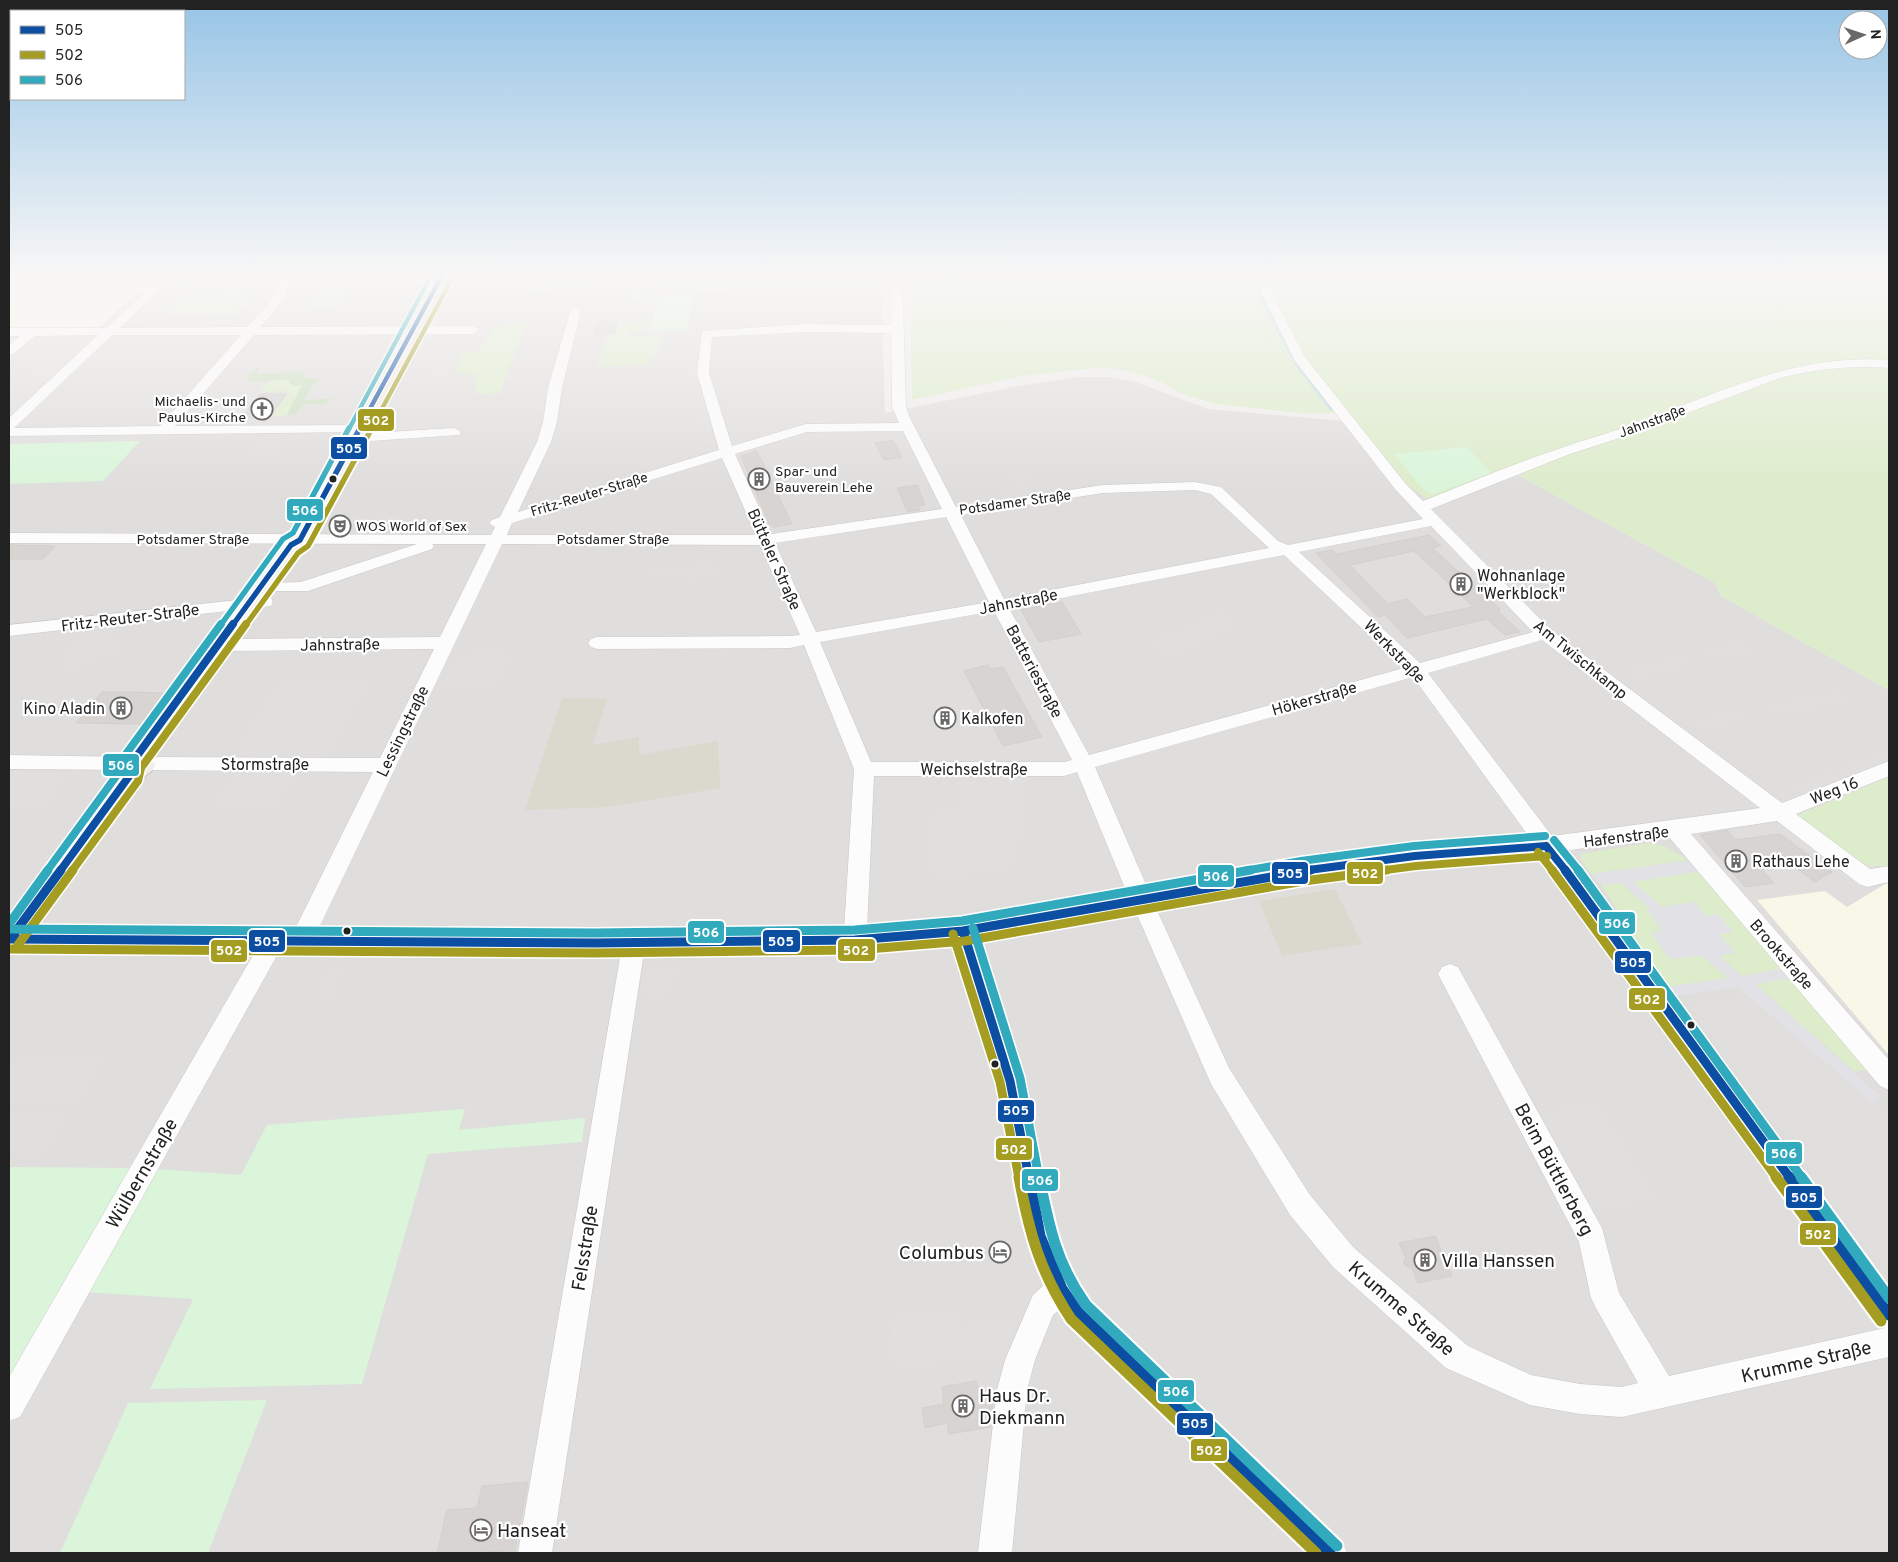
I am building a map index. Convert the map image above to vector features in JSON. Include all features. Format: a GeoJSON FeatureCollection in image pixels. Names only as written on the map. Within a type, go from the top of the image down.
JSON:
{"type":"FeatureCollection","features":[{"type":"Feature","properties":{"kind":"main road"},"geometry":{"type":"LineString","coordinates":[[264,597],[290,545],[300,540],[405,345]]}},
{"type":"Feature","properties":{"kind":"main road"},"geometry":{"type":"LineString","coordinates":[[9,939],[304,544],[300,540]]}},
{"type":"Feature","properties":{"kind":"street"},"geometry":{"type":"LineString","coordinates":[[9,425],[95,345]]}},
{"type":"Feature","properties":{"kind":"street"},"geometry":{"type":"LineString","coordinates":[[164,430],[240,345]]}},
{"type":"Feature","properties":{"kind":"street","name":"Lessingstraße"},"geometry":{"type":"LineString","coordinates":[[301,941],[495,539],[544,442],[566,345]]}},
{"type":"Feature","properties":{"kind":"street","name":"Bütteler Straße"},"geometry":{"type":"LineString","coordinates":[[705,345],[703,373],[726,451],[810,638],[864,769],[855,940]]}},
{"type":"Feature","properties":{"kind":"street","name":"Batteriestraße"},"geometry":{"type":"LineString","coordinates":[[897,345],[899,406],[908,427],[999,605],[1084,764],[1141,899]]}},
{"type":"Feature","properties":{"kind":"street","name":"Am Twischkamp"},"geometry":{"type":"LineString","coordinates":[[1292,345],[1299,358],[1400,486],[1545,634],[1867,878],[1889,874]]}},
{"type":"Feature","properties":{"kind":"street","name":"Jahnstraße"},"geometry":{"type":"LineString","coordinates":[[1421,507],[1565,451],[1630,430],[1776,375],[1805,368],[1851,363],[1889,364]]}},
{"type":"Feature","properties":{"kind":"street","name":"Fritz-Reuter-Straße"},"geometry":{"type":"LineString","coordinates":[[9,632],[264,597],[302,587],[726,451],[806,428],[908,427]]}},
{"type":"Feature","properties":{"kind":"street"},"geometry":{"type":"LineString","coordinates":[[9,432],[164,430],[358,433],[454,432]]}},
{"type":"Feature","properties":{"kind":"street","name":"Potsdamer Straße"},"geometry":{"type":"LineString","coordinates":[[9,538],[766,540],[1103,489],[1196,486],[1213,488]]}},
{"type":"Feature","properties":{"kind":"street","name":"Werkstraße"},"geometry":{"type":"LineString","coordinates":[[1213,488],[1272,544],[1288,550],[1416,669],[1546,846],[1574,880],[1889,1315]]}},
{"type":"Feature","properties":{"kind":"street","name":"Jahnstraße"},"geometry":{"type":"LineString","coordinates":[[597,643],[790,642],[999,605],[1435,522]]}},
{"type":"Feature","properties":{"kind":"street","name":"Hökerstraße"},"geometry":{"type":"LineString","coordinates":[[1084,764],[1545,634]]}},
{"type":"Feature","properties":{"kind":"street","name":"Jahnstraße"},"geometry":{"type":"LineString","coordinates":[[227,645],[445,643]]}},
{"type":"Feature","properties":{"kind":"street","name":"Stormstraße"},"geometry":{"type":"LineString","coordinates":[[9,762],[135,768],[386,764]]}},
{"type":"Feature","properties":{"kind":"street","name":"Weichselstraße"},"geometry":{"type":"LineString","coordinates":[[864,769],[1064,769],[1084,764]]}},
{"type":"Feature","properties":{"kind":"street","name":"Weg 16"},"geometry":{"type":"LineString","coordinates":[[1780,813],[1889,768]]}},
{"type":"Feature","properties":{"kind":"street","name":"Hafenstraße"},"geometry":{"type":"LineString","coordinates":[[9,939],[634,943],[855,940],[963,931],[1284,874],[1387,860],[1546,846],[1675,830],[1780,813]]}},
{"type":"Feature","properties":{"kind":"street","name":"Brookstraße"},"geometry":{"type":"LineString","coordinates":[[1675,830],[1889,1078]]}},
{"type":"Feature","properties":{"kind":"street","name":"Krumme Straße"},"geometry":{"type":"LineString","coordinates":[[1141,899],[1220,1076],[1300,1205],[1343,1257],[1457,1357],[1530,1390],[1580,1399],[1622,1402],[1889,1342]]}},
{"type":"Feature","properties":{"kind":"street"},"geometry":{"type":"LineString","coordinates":[[963,931],[1010,1081],[1040,1236],[1062,1288],[1078,1312],[1330,1553]]}},
{"type":"Feature","properties":{"kind":"street","name":"Wülbernstraße"},"geometry":{"type":"LineString","coordinates":[[9,1406],[273,941]]}},
{"type":"Feature","properties":{"kind":"street","name":"Felsstraße"},"geometry":{"type":"LineString","coordinates":[[535,1553],[634,943]]}},
{"type":"Feature","properties":{"kind":"street","name":"Beim Büttlerberg"},"geometry":{"type":"LineString","coordinates":[[1450,974],[1592,1238],[1606,1298],[1662,1394]]}},
{"type":"Feature","properties":{"kind":"street"},"geometry":{"type":"LineString","coordinates":[[994,1553],[1012,1390],[1020,1360],[1043,1306],[1062,1288]]}},
{"type":"Feature","properties":{"kind":"shaded area"},"geometry":{"type":"Polygon","coordinates":[[[9,345],[883,345],[885,413],[1018,386],[1077,377],[1108,377],[1133,381],[1208,409],[1355,422],[1507,469],[1715,583],[1721,596],[1889,690],[1889,777],[1799,815],[1866,867],[1889,865],[1889,1553],[9,1553],[9,345]]]}},
{"type":"Feature","properties":{"kind":"shaded area"},"geometry":{"type":"Polygon","coordinates":[[[691,345],[700,345],[697,374],[715,443],[704,445],[687,374],[691,345]]]}},
{"type":"Feature","properties":{"kind":"shaded area"},"geometry":{"type":"Polygon","coordinates":[[[52,352],[75,352],[28,394],[9,394],[9,390],[52,352]]]}},
{"type":"Feature","properties":{"kind":"shaded area"},"geometry":{"type":"Polygon","coordinates":[[[450,367],[442,383],[425,383],[434,368],[450,367]]]}},
{"type":"Feature","properties":{"kind":"shaded area"},"geometry":{"type":"Polygon","coordinates":[[[258,396],[242,417],[209,416],[226,398],[258,396]]]}},
{"type":"Feature","properties":{"kind":"shaded area"},"geometry":{"type":"Polygon","coordinates":[[[460,424],[457,430],[384,434],[387,428],[460,424]]]}},
{"type":"Feature","properties":{"kind":"shaded area"},"geometry":{"type":"Polygon","coordinates":[[[262,440],[286,440],[274,456],[250,456],[262,440]]]}},
{"type":"Feature","properties":{"kind":"shaded area"},"geometry":{"type":"Polygon","coordinates":[[[1012,477],[1033,479],[1031,495],[998,500],[1002,481],[1011,482],[1012,477]]]}},
{"type":"Feature","properties":{"kind":"shaded area"},"geometry":{"type":"Polygon","coordinates":[[[711,564],[719,574],[687,581],[688,575],[645,575],[647,568],[711,564]]]}},
{"type":"Feature","properties":{"kind":"shaded area"},"geometry":{"type":"Polygon","coordinates":[[[1223,612],[1239,625],[1167,656],[1151,643],[1223,612]]]}},
{"type":"Feature","properties":{"kind":"shaded area"},"geometry":{"type":"Polygon","coordinates":[[[116,627],[110,638],[112,642],[121,644],[114,659],[97,655],[82,667],[59,667],[75,642],[86,635],[94,634],[98,630],[116,627]]]}},
{"type":"Feature","properties":{"kind":"shaded area"},"geometry":{"type":"Polygon","coordinates":[[[1743,644],[1751,651],[1709,658],[1701,651],[1743,644]]]}},
{"type":"Feature","properties":{"kind":"shaded area"},"geometry":{"type":"Polygon","coordinates":[[[509,653],[496,689],[442,690],[458,654],[509,653]]]}},
{"type":"Feature","properties":{"kind":"shaded area"},"geometry":{"type":"Polygon","coordinates":[[[1678,657],[1688,665],[1637,678],[1628,671],[1678,657]]]}},
{"type":"Feature","properties":{"kind":"shaded area"},"geometry":{"type":"Polygon","coordinates":[[[368,682],[328,757],[232,759],[278,683],[368,682]]]}},
{"type":"Feature","properties":{"kind":"shaded area"},"geometry":{"type":"Polygon","coordinates":[[[1840,692],[1849,700],[1776,713],[1767,706],[1840,692]]]}},
{"type":"Feature","properties":{"kind":"shaded area"},"geometry":{"type":"Polygon","coordinates":[[[562,698],[607,699],[593,745],[639,737],[639,755],[718,741],[720,788],[609,807],[525,810],[562,698]]]}},
{"type":"Feature","properties":{"kind":"shaded area"},"geometry":{"type":"Polygon","coordinates":[[[1740,709],[1749,716],[1705,730],[1696,722],[1740,709]]]}},
{"type":"Feature","properties":{"kind":"shaded area"},"geometry":{"type":"Polygon","coordinates":[[[1889,751],[1889,762],[1845,777],[1835,770],[1889,751]]]}},
{"type":"Feature","properties":{"kind":"shaded area"},"geometry":{"type":"Polygon","coordinates":[[[237,770],[297,771],[275,807],[214,806],[237,770]]]}},
{"type":"Feature","properties":{"kind":"shaded area"},"geometry":{"type":"Polygon","coordinates":[[[9,772],[69,772],[39,810],[9,810],[9,772]]]}},
{"type":"Feature","properties":{"kind":"shaded area"},"geometry":{"type":"Polygon","coordinates":[[[1831,772],[1840,780],[1815,789],[1795,790],[1793,787],[1831,772]]]}},
{"type":"Feature","properties":{"kind":"shaded area"},"geometry":{"type":"Polygon","coordinates":[[[1022,775],[1022,819],[1013,867],[959,875],[933,874],[933,814],[958,813],[958,781],[1022,775]]]}},
{"type":"Feature","properties":{"kind":"shaded area"},"geometry":{"type":"Polygon","coordinates":[[[1786,822],[1872,886],[1863,891],[1777,827],[1786,822]]]}},
{"type":"Feature","properties":{"kind":"shaded area"},"geometry":{"type":"Polygon","coordinates":[[[1689,860],[1702,871],[1633,882],[1662,907],[1694,902],[1706,916],[1718,914],[1733,932],[1720,934],[1735,953],[1719,956],[1742,976],[1784,968],[1793,978],[1756,984],[1882,1098],[1873,1103],[1738,987],[1675,996],[1668,987],[1728,978],[1702,956],[1670,959],[1651,933],[1662,931],[1647,910],[1650,909],[1621,883],[1601,885],[1591,874],[1689,860]]]}},
{"type":"Feature","properties":{"kind":"shaded area"},"geometry":{"type":"Polygon","coordinates":[[[1889,883],[1889,1055],[1757,900],[1825,891],[1847,907],[1889,883]]]}},
{"type":"Feature","properties":{"kind":"shaded area"},"geometry":{"type":"Polygon","coordinates":[[[1335,889],[1362,944],[1282,956],[1259,901],[1335,889]]]}},
{"type":"Feature","properties":{"kind":"shaded area"},"geometry":{"type":"Polygon","coordinates":[[[676,966],[674,979],[671,979],[671,993],[644,996],[649,967],[676,966]]]}},
{"type":"Feature","properties":{"kind":"shaded area"},"geometry":{"type":"Polygon","coordinates":[[[331,967],[344,967],[329,999],[318,999],[331,967]]]}},
{"type":"Feature","properties":{"kind":"shaded area"},"geometry":{"type":"Polygon","coordinates":[[[1748,996],[1873,1103],[1889,1124],[1889,1278],[1691,1005],[1748,996]]]}},
{"type":"Feature","properties":{"kind":"shaded area"},"geometry":{"type":"Polygon","coordinates":[[[19,1056],[104,1056],[76,1103],[9,1103],[9,1071],[19,1056]]]}},
{"type":"Feature","properties":{"kind":"shaded area"},"geometry":{"type":"Polygon","coordinates":[[[1596,1104],[1655,1198],[1586,1211],[1531,1116],[1596,1104]]]}},
{"type":"Feature","properties":{"kind":"shaded area"},"geometry":{"type":"Polygon","coordinates":[[[9,1110],[69,1111],[42,1156],[9,1156],[9,1110]]]}},
{"type":"Feature","properties":{"kind":"shaded area"},"geometry":{"type":"Polygon","coordinates":[[[959,1310],[961,1327],[1014,1321],[1009,1353],[894,1367],[891,1318],[959,1310]]]}},
{"type":"Feature","properties":{"kind":"green space"},"geometry":{"type":"Polygon","coordinates":[[[483,345],[518,345],[500,393],[477,394],[475,374],[454,373],[461,360],[457,360],[463,352],[479,351],[483,345]]]}},
{"type":"Feature","properties":{"kind":"green space"},"geometry":{"type":"Polygon","coordinates":[[[604,345],[659,345],[657,355],[650,358],[648,364],[597,367],[604,345]]]}},
{"type":"Feature","properties":{"kind":"green space"},"geometry":{"type":"Polygon","coordinates":[[[911,345],[1889,345],[1889,690],[1721,596],[1715,583],[1507,469],[1427,500],[1405,483],[1346,412],[1311,414],[1215,404],[1180,393],[1164,383],[1142,375],[1118,369],[1097,368],[1021,376],[912,400],[911,345]]]}},
{"type":"Feature","properties":{"kind":"green space"},"geometry":{"type":"Polygon","coordinates":[[[257,368],[260,368],[256,374],[304,372],[304,378],[318,378],[303,401],[330,398],[325,404],[303,404],[295,414],[287,415],[302,385],[292,386],[288,379],[248,382],[249,375],[257,368]]]}},
{"type":"Feature","properties":{"kind":"green space"},"geometry":{"type":"Polygon","coordinates":[[[288,379],[303,385],[286,416],[272,416],[289,391],[260,392],[269,381],[288,379]]]}},
{"type":"Feature","properties":{"kind":"green space"},"geometry":{"type":"Polygon","coordinates":[[[140,441],[103,481],[9,484],[9,444],[140,441]]]}},
{"type":"Feature","properties":{"kind":"green space"},"geometry":{"type":"Polygon","coordinates":[[[1467,447],[1491,473],[1433,494],[1423,489],[1394,454],[1467,447]]]}},
{"type":"Feature","properties":{"kind":"green space"},"geometry":{"type":"Polygon","coordinates":[[[1889,777],[1889,865],[1866,867],[1798,815],[1889,777]]]}},
{"type":"Feature","properties":{"kind":"green space"},"geometry":{"type":"Polygon","coordinates":[[[1648,843],[1664,846],[1689,860],[1591,874],[1581,860],[1581,854],[1648,843]]]}},
{"type":"Feature","properties":{"kind":"green space"},"geometry":{"type":"Polygon","coordinates":[[[1702,871],[1784,968],[1742,976],[1718,955],[1734,953],[1720,934],[1732,931],[1706,916],[1693,902],[1662,907],[1632,881],[1702,871]]]}},
{"type":"Feature","properties":{"kind":"green space"},"geometry":{"type":"Polygon","coordinates":[[[1621,883],[1650,909],[1647,910],[1662,931],[1652,933],[1702,956],[1728,978],[1668,987],[1601,885],[1621,883]]]}},
{"type":"Feature","properties":{"kind":"green space"},"geometry":{"type":"Polygon","coordinates":[[[1793,978],[1869,1070],[1854,1071],[1755,984],[1793,978]]]}},
{"type":"Feature","properties":{"kind":"green space"},"geometry":{"type":"Polygon","coordinates":[[[465,1109],[459,1130],[585,1118],[582,1142],[428,1154],[362,1384],[150,1389],[193,1299],[84,1292],[157,1169],[241,1175],[267,1125],[465,1109]]]}},
{"type":"Feature","properties":{"kind":"green space"},"geometry":{"type":"Polygon","coordinates":[[[9,1167],[131,1168],[9,1378],[9,1167]]]}},
{"type":"Feature","properties":{"kind":"green space"},"geometry":{"type":"Polygon","coordinates":[[[267,1400],[208,1553],[60,1553],[128,1403],[267,1400]]]}},
{"type":"Feature","properties":{"kind":"building","name":"Michaelis- und Paulus-Kirche"},"geometry":{"type":"Polygon","coordinates":[[[260,394],[287,394],[269,417],[241,418],[260,394]]]}},
{"type":"Feature","properties":{"kind":"building"},"geometry":{"type":"Polygon","coordinates":[[[893,440],[902,457],[884,460],[875,443],[893,440]]]}},
{"type":"Feature","properties":{"kind":"building"},"geometry":{"type":"Polygon","coordinates":[[[757,451],[792,524],[773,527],[772,524],[769,524],[741,456],[757,451]]]}},
{"type":"Feature","properties":{"kind":"building"},"geometry":{"type":"Polygon","coordinates":[[[917,485],[925,505],[918,506],[920,510],[908,512],[897,488],[917,485]]]}},
{"type":"Feature","properties":{"kind":"building","name":"Wohnanlage \"Werkblock\""},"geometry":{"type":"Polygon","coordinates":[[[1429,535],[1441,546],[1432,548],[1500,609],[1498,609],[1499,612],[1520,632],[1505,635],[1487,619],[1407,638],[1385,615],[1378,617],[1316,553],[1332,550],[1337,554],[1429,535]],[[1414,551],[1350,565],[1388,604],[1407,599],[1425,617],[1473,607],[1414,551]]]}},
{"type":"Feature","properties":{"kind":"building"},"geometry":{"type":"Polygon","coordinates":[[[9,545],[55,546],[43,559],[9,559],[9,545]]]}},
{"type":"Feature","properties":{"kind":"building"},"geometry":{"type":"Polygon","coordinates":[[[1062,602],[1081,634],[1039,642],[1021,610],[1062,602]]]}},
{"type":"Feature","properties":{"kind":"building"},"geometry":{"type":"Polygon","coordinates":[[[988,665],[990,669],[1003,667],[1042,737],[1003,746],[964,671],[988,665]]]}},
{"type":"Feature","properties":{"kind":"building","name":"Kino Aladin"},"geometry":{"type":"Polygon","coordinates":[[[102,692],[166,693],[142,724],[76,723],[102,692]]]}},
{"type":"Feature","properties":{"kind":"building","name":"Rathaus Lehe"},"geometry":{"type":"Polygon","coordinates":[[[1727,830],[1735,840],[1780,834],[1832,872],[1815,882],[1781,857],[1776,864],[1762,870],[1774,883],[1745,887],[1700,835],[1727,830]]]}},
{"type":"Feature","properties":{"kind":"building","name":"Villa Hanssen"},"geometry":{"type":"Polygon","coordinates":[[[1435,1236],[1452,1276],[1418,1283],[1413,1270],[1403,1263],[1406,1258],[1399,1243],[1435,1236]]]}},
{"type":"Feature","properties":{"kind":"building","name":"Haus Dr. Diekmann"},"geometry":{"type":"Polygon","coordinates":[[[976,1381],[977,1385],[993,1399],[991,1427],[949,1434],[947,1423],[925,1428],[922,1408],[944,1404],[942,1387],[976,1381]]]}},
{"type":"Feature","properties":{"kind":"building","name":"Hanseat"},"geometry":{"type":"Polygon","coordinates":[[[528,1482],[515,1551],[437,1553],[447,1510],[477,1508],[482,1486],[528,1482]]]}},
{"type":"Feature","properties":{"kind":"waterway"},"geometry":{"type":"LineString","coordinates":[[1286,345],[1297,365],[1331,409]]}},
{"type":"Feature","properties":{"kind":"transit line","name":"506"},"geometry":{"type":"LineString","coordinates":[[9,924],[120,771],[123,758],[283,539],[293,533],[394,345]]}},
{"type":"Feature","properties":{"kind":"transit line","name":"505"},"geometry":{"type":"LineString","coordinates":[[10,939],[130,775],[131,764],[291,545],[300,540],[405,345]]}},
{"type":"Feature","properties":{"kind":"transit line","name":"502"},"geometry":{"type":"LineString","coordinates":[[18,945],[138,781],[141,768],[298,553],[308,546],[416,345]]}},
{"type":"Feature","properties":{"kind":"transit line","name":"506"},"geometry":{"type":"LineString","coordinates":[[10,929],[595,933],[855,930],[962,921],[1301,861],[1414,846],[1545,836]]}},
{"type":"Feature","properties":{"kind":"transit line","name":"506"},"geometry":{"type":"LineString","coordinates":[[1554,840],[1581,874],[1889,1298]]}},
{"type":"Feature","properties":{"kind":"transit line","name":"505"},"geometry":{"type":"LineString","coordinates":[[1546,846],[1573,880],[1889,1315]]}},
{"type":"Feature","properties":{"kind":"transit line","name":"505"},"geometry":{"type":"LineString","coordinates":[[10,939],[595,943],[855,940],[963,931],[1302,871],[1415,856],[1546,846]]}},
{"type":"Feature","properties":{"kind":"transit line","name":"502"},"geometry":{"type":"LineString","coordinates":[[1538,852],[1565,886],[1881,1321]]}},
{"type":"Feature","properties":{"kind":"transit line","name":"502"},"geometry":{"type":"LineString","coordinates":[[9,949],[595,953],[856,950],[965,941],[1304,881],[1416,866],[1547,856]]}},
{"type":"Feature","properties":{"kind":"transit line","name":"506"},"geometry":{"type":"LineString","coordinates":[[973,928],[1020,1078],[1050,1233],[1071,1284],[1086,1305],[1337,1546]]}},
{"type":"Feature","properties":{"kind":"transit line","name":"505"},"geometry":{"type":"LineString","coordinates":[[963,931],[1010,1081],[1040,1236],[1062,1289],[1078,1312],[1330,1553]]}},
{"type":"Feature","properties":{"kind":"transit line","name":"502"},"geometry":{"type":"LineString","coordinates":[[953,934],[1000,1082],[1031,1235],[1041,1265],[1054,1293],[1071,1319],[1316,1553]]}},
{"type":"Feature","properties":{"kind":"place","name":"Michaelis- und Paulus-Kirche"},"geometry":{"type":"Point","coordinates":[262,409]}},
{"type":"Feature","properties":{"kind":"place","name":"Spar- und Bauverein Lehe"},"geometry":{"type":"Point","coordinates":[759,479]}},
{"type":"Feature","properties":{"kind":"place","name":"WOS World of Sex"},"geometry":{"type":"Point","coordinates":[340,526]}},
{"type":"Feature","properties":{"kind":"place","name":"Wohnanlage \"Werkblock\""},"geometry":{"type":"Point","coordinates":[1461,584]}},
{"type":"Feature","properties":{"kind":"place","name":"Kino Aladin"},"geometry":{"type":"Point","coordinates":[121,708]}},
{"type":"Feature","properties":{"kind":"place","name":"Kalkofen"},"geometry":{"type":"Point","coordinates":[945,718]}},
{"type":"Feature","properties":{"kind":"place","name":"Rathaus Lehe"},"geometry":{"type":"Point","coordinates":[1736,861]}},
{"type":"Feature","properties":{"kind":"place","name":"Columbus"},"geometry":{"type":"Point","coordinates":[1000,1252]}},
{"type":"Feature","properties":{"kind":"place","name":"Villa Hanssen"},"geometry":{"type":"Point","coordinates":[1425,1260]}},
{"type":"Feature","properties":{"kind":"place","name":"Haus Dr. Diekmann"},"geometry":{"type":"Point","coordinates":[963,1406]}},
{"type":"Feature","properties":{"kind":"place","name":"Hanseat"},"geometry":{"type":"Point","coordinates":[481,1530]}}]}
